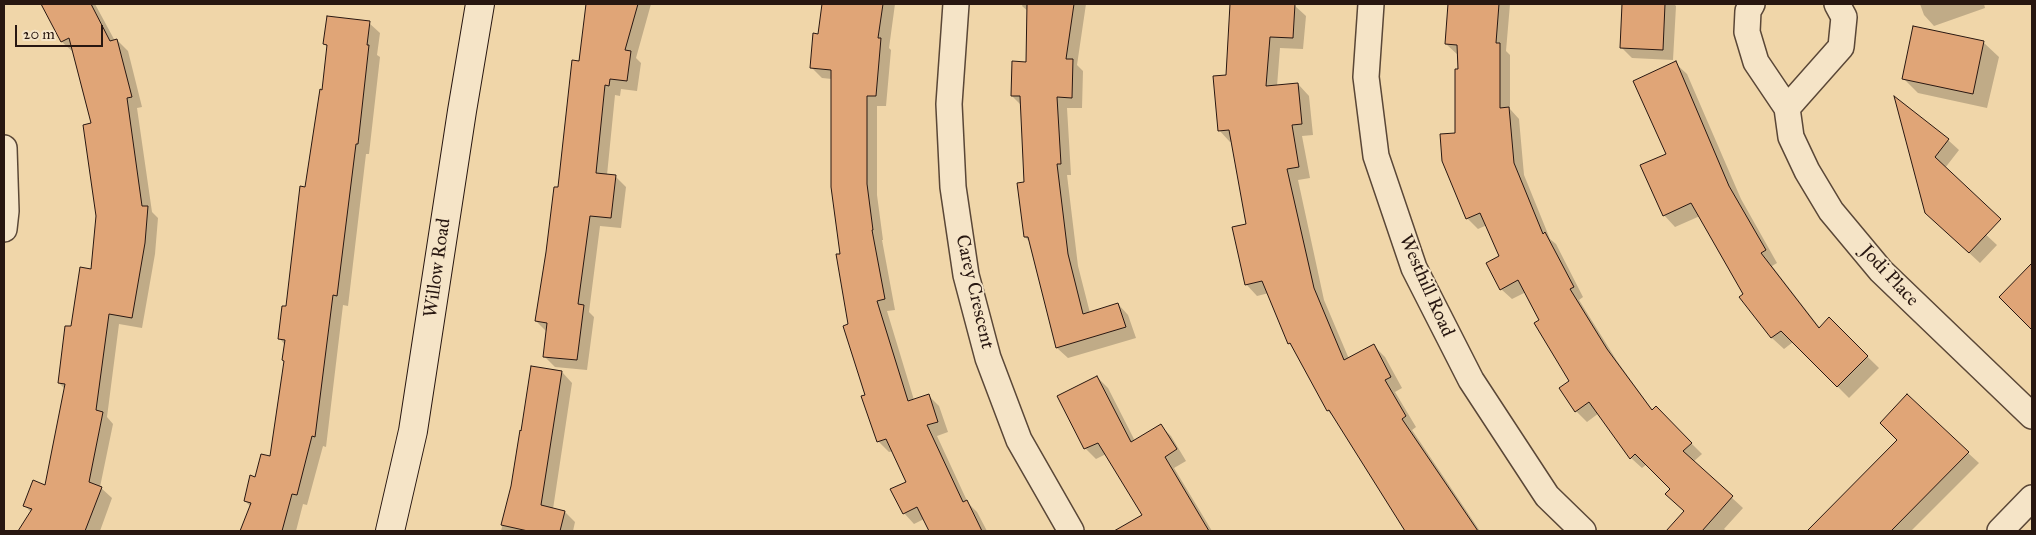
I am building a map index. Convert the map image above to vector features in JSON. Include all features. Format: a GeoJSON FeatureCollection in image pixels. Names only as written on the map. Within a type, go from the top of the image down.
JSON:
{"type":"FeatureCollection","features":[{"type":"Feature","properties":{"kind":"street","name":"Willow Road"},"geometry":{"type":"LineString","coordinates":[[390,531],[413,431],[480,4]]}},
{"type":"Feature","properties":{"kind":"street","name":"Carey Crescent"},"geometry":{"type":"LineString","coordinates":[[956,4],[949,104],[954,187],[966,275],[988,358],[1019,440],[1071,531]]}},
{"type":"Feature","properties":{"kind":"street","name":"Westhill Road"},"geometry":{"type":"LineString","coordinates":[[1371,4],[1366,77],[1376,156],[1414,268],[1471,380],[1547,496],[1583,531]]}},
{"type":"Feature","properties":{"kind":"street","name":"Jodi Place"},"geometry":{"type":"LineString","coordinates":[[1752,4],[1748,11],[1747,32],[1756,62],[1788,108],[1791,137],[1807,171],[1831,211],[1881,271],[2032,416]]}},
{"type":"Feature","properties":{"kind":"street"},"geometry":{"type":"LineString","coordinates":[[1788,108],[1840,47],[1844,16],[1837,4]]}},
{"type":"Feature","properties":{"kind":"street"},"geometry":{"type":"LineString","coordinates":[[4,148],[6,211],[4,229]]}},
{"type":"Feature","properties":{"kind":"street"},"geometry":{"type":"LineString","coordinates":[[2000,531],[2032,498]]}},
{"type":"Feature","properties":{"kind":"building"},"geometry":{"type":"Polygon","coordinates":[[[41,4],[91,4],[110,41],[117,39],[132,97],[127,98],[142,206],[148,206],[145,243],[132,318],[109,314],[96,410],[103,412],[89,482],[102,487],[85,531],[18,531],[32,509],[23,506],[33,480],[45,485],[65,384],[58,383],[65,326],[71,326],[80,267],[91,269],[96,216],[83,125],[91,123],[69,38],[61,42],[41,4]]]}},
{"type":"Feature","properties":{"kind":"building"},"geometry":{"type":"Polygon","coordinates":[[[586,4],[638,4],[625,50],[631,51],[627,81],[610,79],[609,86],[605,85],[596,173],[616,175],[611,218],[590,216],[578,304],[584,305],[577,360],[543,357],[547,323],[535,321],[554,187],[558,187],[572,60],[579,61],[586,4]]]}},
{"type":"Feature","properties":{"kind":"building"},"geometry":{"type":"Polygon","coordinates":[[[822,4],[883,4],[878,38],[881,38],[876,96],[867,96],[867,184],[872,230],[885,299],[877,301],[908,401],[929,394],[938,422],[927,425],[963,502],[967,500],[982,531],[929,531],[917,507],[903,514],[890,489],[906,482],[886,439],[877,442],[861,396],[865,395],[843,326],[848,324],[836,254],[840,254],[831,187],[831,70],[810,68],[813,33],[818,34],[822,4]]]}},
{"type":"Feature","properties":{"kind":"building"},"geometry":{"type":"Polygon","coordinates":[[[1027,4],[1074,4],[1066,59],[1073,59],[1072,98],[1057,97],[1061,164],[1057,164],[1068,254],[1083,314],[1118,303],[1126,327],[1056,348],[1028,237],[1024,237],[1017,183],[1024,182],[1020,96],[1011,96],[1012,61],[1026,62],[1027,4]]]}},
{"type":"Feature","properties":{"kind":"building"},"geometry":{"type":"Polygon","coordinates":[[[1230,4],[1295,4],[1293,38],[1270,37],[1266,86],[1298,83],[1302,124],[1292,125],[1299,167],[1287,169],[1314,288],[1344,360],[1374,344],[1391,377],[1385,380],[1406,416],[1402,419],[1478,531],[1405,531],[1329,410],[1327,411],[1290,343],[1288,344],[1262,281],[1245,285],[1232,227],[1246,224],[1229,130],[1218,131],[1213,76],[1226,75],[1230,4]]]}},
{"type":"Feature","properties":{"kind":"building"},"geometry":{"type":"Polygon","coordinates":[[[1448,4],[1499,4],[1496,43],[1500,43],[1500,108],[1509,107],[1514,163],[1543,234],[1545,232],[1574,287],[1570,289],[1607,349],[1652,410],[1656,406],[1692,443],[1683,451],[1733,496],[1702,531],[1666,531],[1684,511],[1665,494],[1670,489],[1635,454],[1630,459],[1589,402],[1575,412],[1559,388],[1569,381],[1534,323],[1539,320],[1518,280],[1500,290],[1486,263],[1499,256],[1480,213],[1466,219],[1442,161],[1440,134],[1455,133],[1455,69],[1458,69],[1457,45],[1445,44],[1448,4]]]}},
{"type":"Feature","properties":{"kind":"building"},"geometry":{"type":"Polygon","coordinates":[[[1622,4],[1665,4],[1663,50],[1620,48],[1622,4]]]}},
{"type":"Feature","properties":{"kind":"building"},"geometry":{"type":"Polygon","coordinates":[[[327,16],[370,21],[358,144],[356,144],[337,296],[333,295],[315,437],[312,436],[297,495],[292,494],[282,531],[240,531],[251,503],[244,501],[250,475],[255,477],[261,454],[270,456],[284,361],[282,360],[285,340],[278,339],[282,306],[286,306],[300,186],[305,187],[320,89],[322,90],[327,45],[323,44],[327,16]]]}},
{"type":"Feature","properties":{"kind":"building"},"geometry":{"type":"Polygon","coordinates":[[[1913,26],[1984,41],[1973,94],[1902,79],[1913,26]]]}},
{"type":"Feature","properties":{"kind":"building"},"geometry":{"type":"Polygon","coordinates":[[[1676,61],[1729,186],[1766,250],[1761,253],[1819,328],[1829,317],[1868,356],[1837,387],[1781,331],[1771,338],[1739,297],[1743,294],[1691,203],[1663,216],[1640,165],[1666,154],[1633,81],[1676,61]]]}},
{"type":"Feature","properties":{"kind":"building"},"geometry":{"type":"Polygon","coordinates":[[[1894,96],[1949,139],[1935,157],[2001,219],[1969,253],[1925,213],[1894,96]]]}},
{"type":"Feature","properties":{"kind":"building"},"geometry":{"type":"Polygon","coordinates":[[[2032,263],[2032,330],[1999,297],[2032,263]]]}},
{"type":"Feature","properties":{"kind":"building"},"geometry":{"type":"Polygon","coordinates":[[[531,366],[562,371],[541,505],[565,511],[560,531],[528,531],[501,525],[511,486],[531,366]]]}},
{"type":"Feature","properties":{"kind":"building"},"geometry":{"type":"Polygon","coordinates":[[[1097,376],[1131,442],[1161,424],[1177,449],[1165,457],[1209,531],[1114,531],[1142,515],[1098,443],[1084,449],[1057,396],[1097,376]]]}},
{"type":"Feature","properties":{"kind":"building"},"geometry":{"type":"Polygon","coordinates":[[[1907,394],[1969,452],[1891,531],[1807,531],[1897,440],[1880,423],[1907,394]]]}}]}
